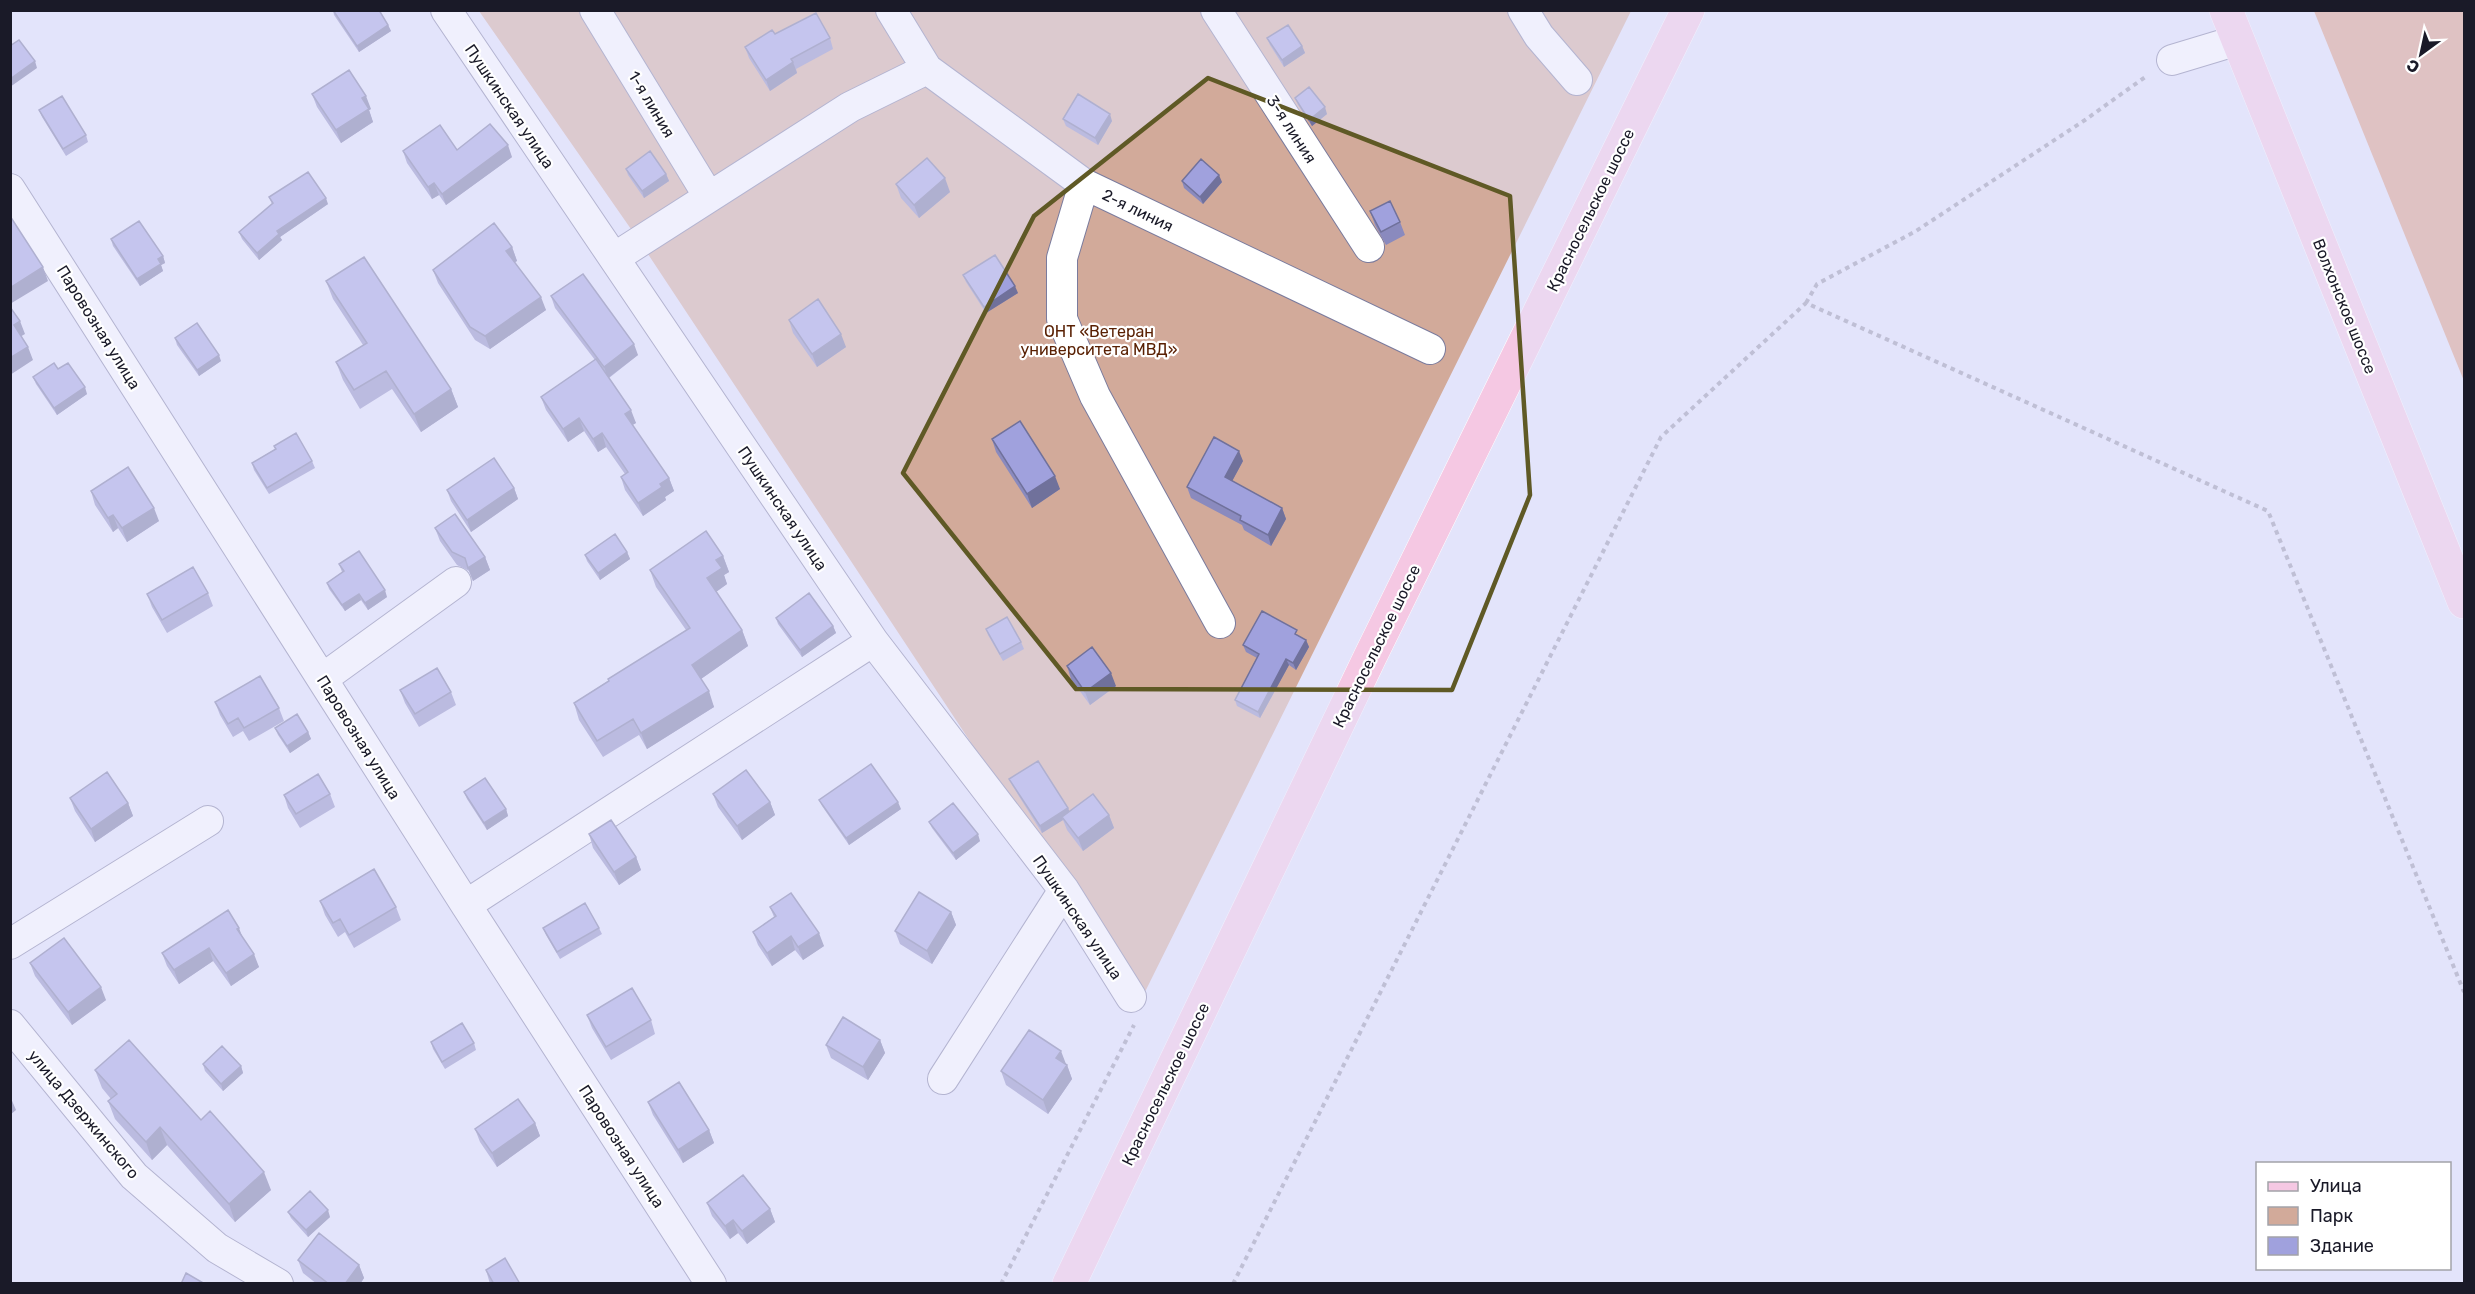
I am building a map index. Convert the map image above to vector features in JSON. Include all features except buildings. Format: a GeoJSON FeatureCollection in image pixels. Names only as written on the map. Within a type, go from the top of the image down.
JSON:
{"type":"FeatureCollection","features":[{"type":"Feature","properties":{"kind":"main road","name":"Красносельское шоссе"},"geometry":{"type":"LineString","coordinates":[[1069,1284],[1369,659],[1688,10]]}},
{"type":"Feature","properties":{"kind":"main road","name":"Волхонское шоссе"},"geometry":{"type":"LineString","coordinates":[[2231,24],[2464,603]]}},
{"type":"Feature","properties":{"kind":"street","name":"Пушкинская улица"},"geometry":{"type":"LineString","coordinates":[[446,10],[873,641],[1064,890],[1133,1010]]}},
{"type":"Feature","properties":{"kind":"street","name":"1-я линия"},"geometry":{"type":"LineString","coordinates":[[595,10],[710,197]]}},
{"type":"Feature","properties":{"kind":"street","name":"2-я линия"},"geometry":{"type":"LineString","coordinates":[[891,10],[927,69],[1084,184],[1430,349]]}},
{"type":"Feature","properties":{"kind":"street","name":"3-я линия"},"geometry":{"type":"LineString","coordinates":[[1216,10],[1369,247]]}},
{"type":"Feature","properties":{"kind":"street"},"geometry":{"type":"LineString","coordinates":[[1523,10],[1539,36],[1577,80]]}},
{"type":"Feature","properties":{"kind":"street"},"geometry":{"type":"LineString","coordinates":[[2164,64],[2225,44],[2231,24]]}},
{"type":"Feature","properties":{"kind":"street"},"geometry":{"type":"LineString","coordinates":[[614,258],[850,107],[927,69]]}},
{"type":"Feature","properties":{"kind":"street"},"geometry":{"type":"LineString","coordinates":[[1084,184],[1062,258],[1062,319],[1095,396],[1220,623]]}},
{"type":"Feature","properties":{"kind":"street","name":"Паровозная улица"},"geometry":{"type":"LineString","coordinates":[[10,189],[466,906],[711,1284]]}},
{"type":"Feature","properties":{"kind":"street"},"geometry":{"type":"LineString","coordinates":[[322,679],[456,582]]}},
{"type":"Feature","properties":{"kind":"street"},"geometry":{"type":"LineString","coordinates":[[466,906],[873,641]]}},
{"type":"Feature","properties":{"kind":"street"},"geometry":{"type":"LineString","coordinates":[[10,944],[208,821]]}},
{"type":"Feature","properties":{"kind":"street"},"geometry":{"type":"LineString","coordinates":[[943,1079],[1064,890]]}},
{"type":"Feature","properties":{"kind":"street","name":"улица Дзержинского"},"geometry":{"type":"LineString","coordinates":[[10,1025],[134,1176],[217,1248],[278,1284]]}},
{"type":"Feature","properties":{"kind":"path"},"geometry":{"type":"LineString","coordinates":[[1233,1284],[1662,437],[1806,303],[1818,284],[1916,231],[2085,120],[2164,64]]}},
{"type":"Feature","properties":{"kind":"path"},"geometry":{"type":"LineString","coordinates":[[1806,303],[2268,511],[2464,992]]}},
{"type":"Feature","properties":{"kind":"path"},"geometry":{"type":"LineString","coordinates":[[1001,1284],[1133,1010]]}},
{"type":"Feature","properties":{"kind":"highlighted area"},"geometry":{"type":"Polygon","coordinates":[[[1208,78],[1510,196],[1530,495],[1452,690],[1076,689],[903,473],[1034,216],[1208,78]]]}},
{"type":"Feature","properties":{"kind":"green space","name":"ОНТ «Ветеран университета МВД»"},"geometry":{"type":"Polygon","coordinates":[[[479,11],[1631,11],[1141,1000],[640,242],[479,11]]]}},
{"type":"Feature","properties":{"kind":"shaded area"},"geometry":{"type":"Polygon","coordinates":[[[2314,11],[2464,11],[2464,381],[2314,11]]]}}]}
